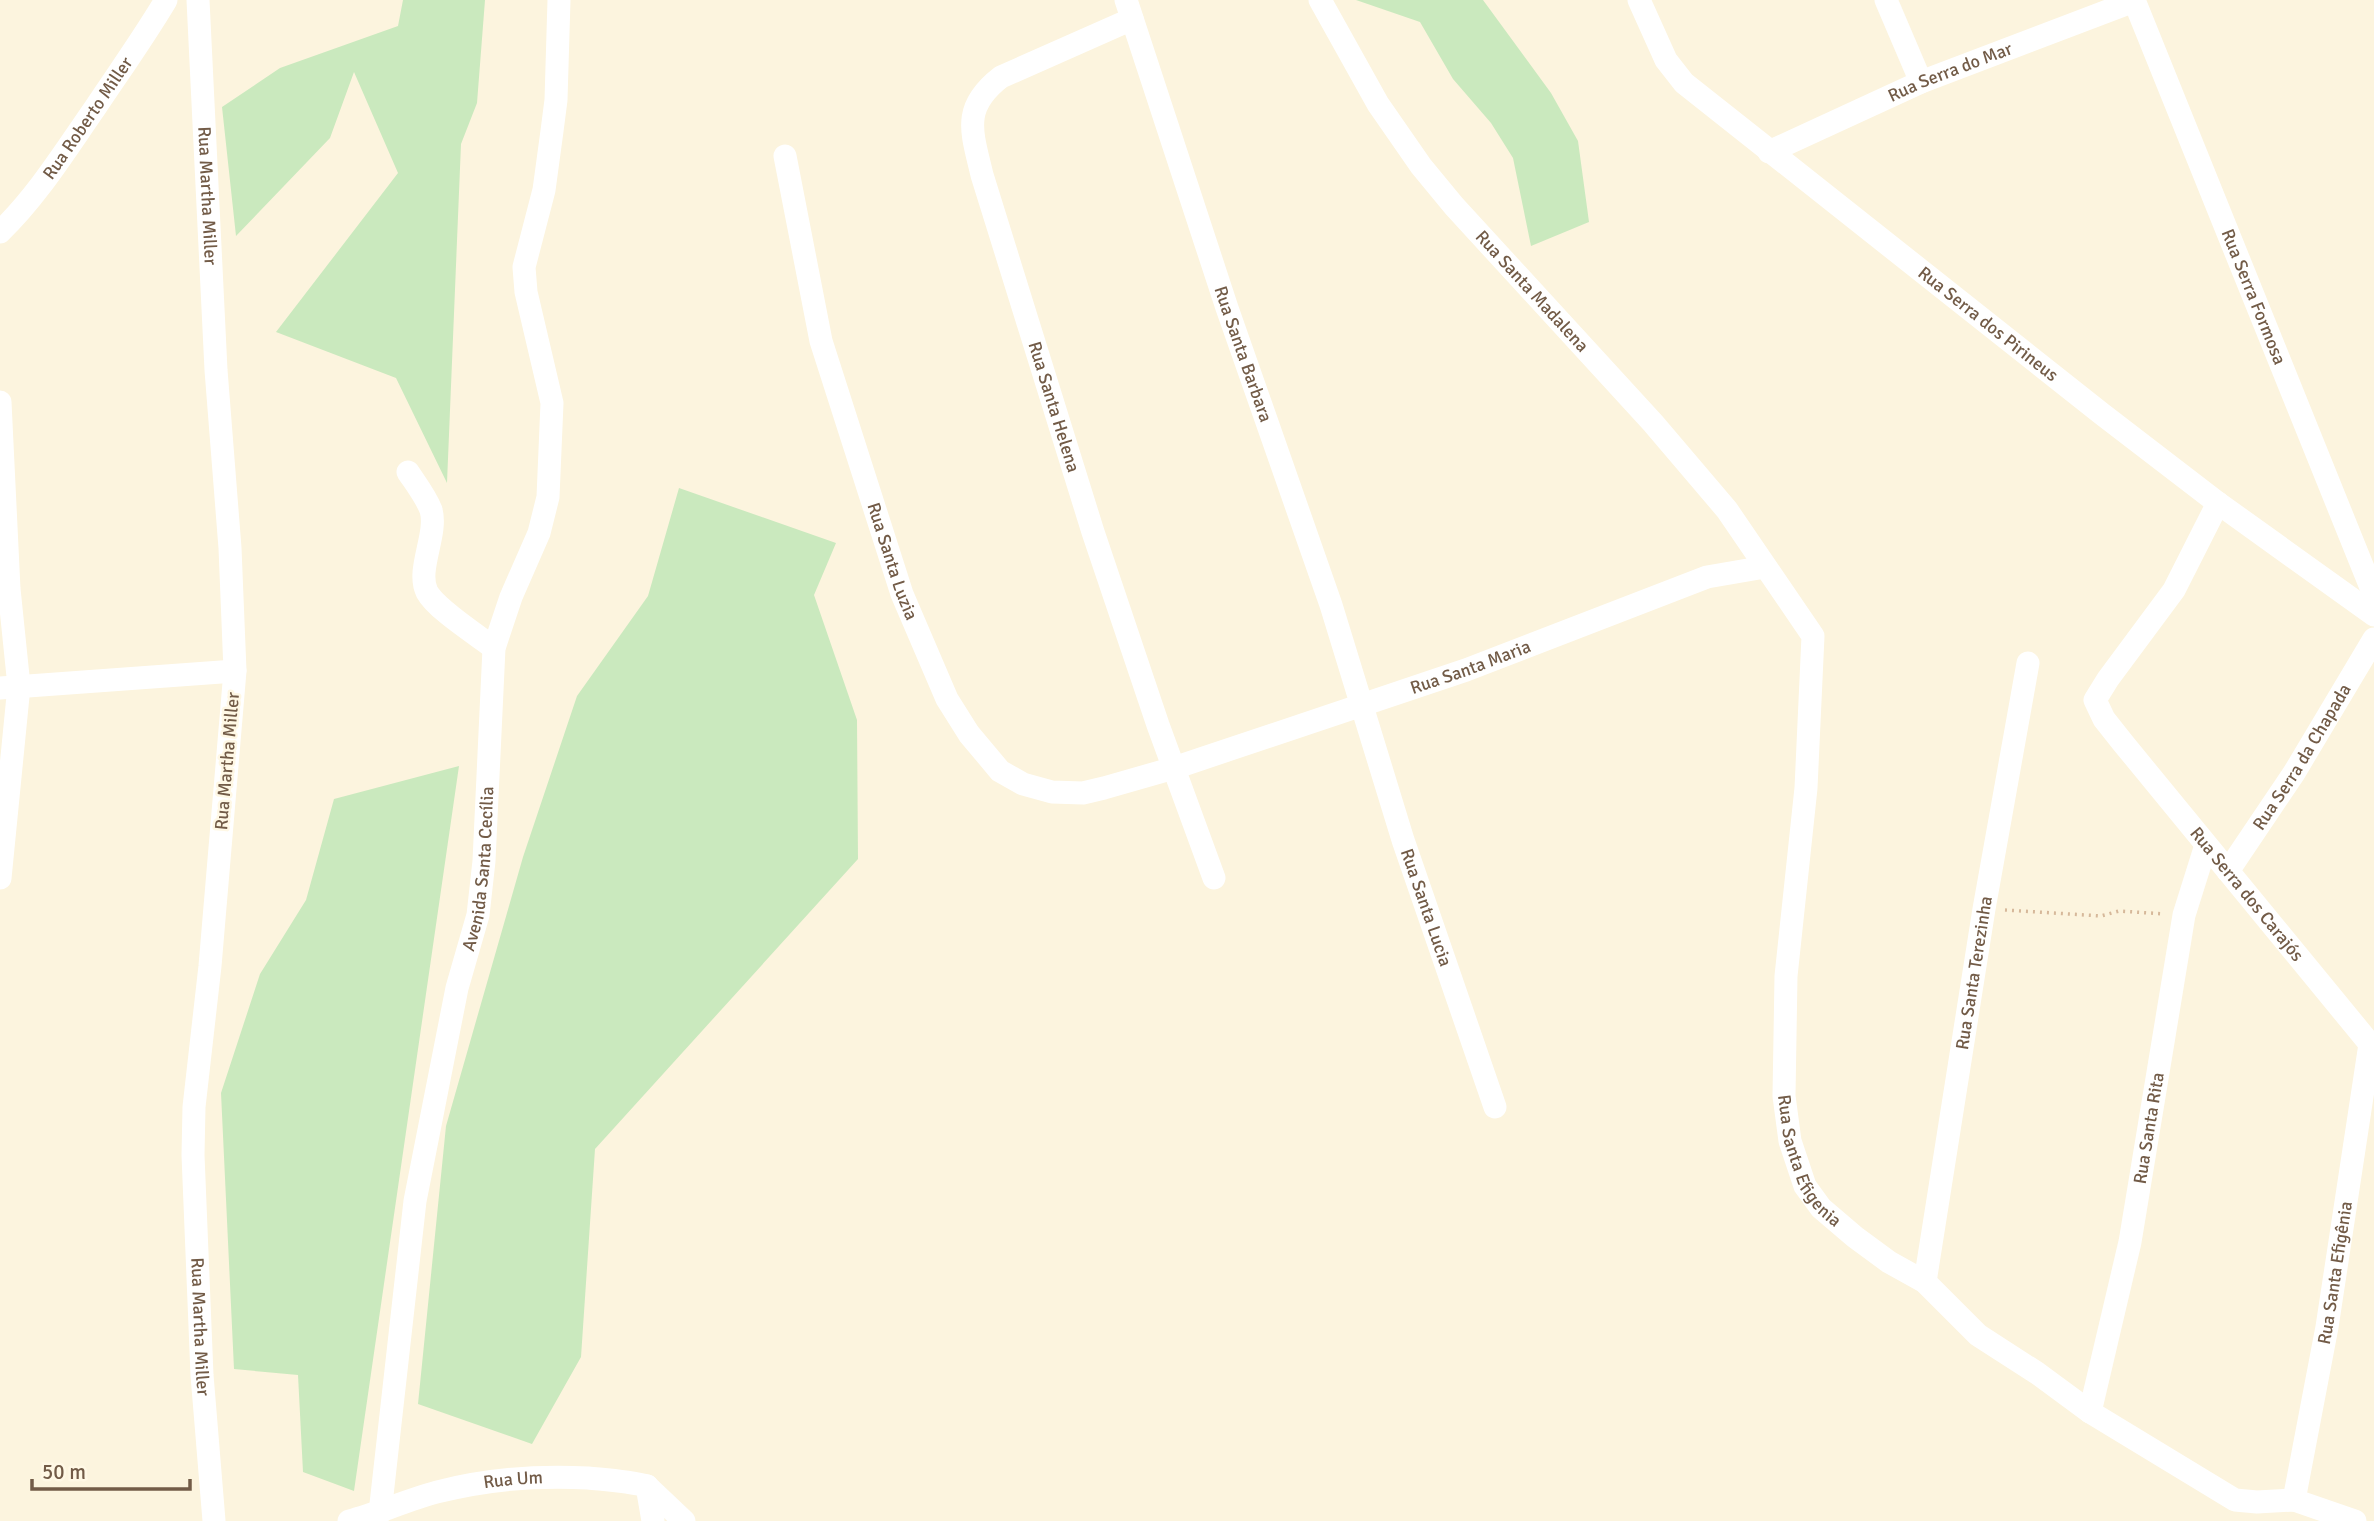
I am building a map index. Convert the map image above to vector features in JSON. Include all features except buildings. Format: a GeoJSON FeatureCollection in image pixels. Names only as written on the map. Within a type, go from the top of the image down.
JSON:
{"type":"FeatureCollection","features":[{"type":"Feature","properties":{"kind":"street","name":"Rua Roberto Miller"},"geometry":{"type":"LineString","coordinates":[[0,232],[46,178],[166,0]]}},
{"type":"Feature","properties":{"kind":"street","name":"Rua Martha Miller"},"geometry":{"type":"LineString","coordinates":[[198,0],[216,370],[230,548],[235,671],[194,1119],[194,1209],[202,1375],[214,1521]]}},
{"type":"Feature","properties":{"kind":"street","name":"Avenida Santa Cecília"},"geometry":{"type":"LineString","coordinates":[[380,1513],[415,1201],[457,988],[478,915],[484,861],[494,648],[510,597],[539,533],[548,497],[552,403],[526,292],[524,267],[544,190],[556,100],[559,0]]}},
{"type":"Feature","properties":{"kind":"street","name":"Rua Santa Madalena"},"geometry":{"type":"LineString","coordinates":[[1320,0],[1378,104],[1421,166],[1454,206],[1653,423],[1727,510],[1765,567]]}},
{"type":"Feature","properties":{"kind":"street","name":"Rua Serra dos Pirineus"},"geometry":{"type":"LineString","coordinates":[[1639,0],[1666,60],[1684,83],[2218,503],[2374,615]]}},
{"type":"Feature","properties":{"kind":"street"},"geometry":{"type":"LineString","coordinates":[[1886,0],[1921,82]]}},
{"type":"Feature","properties":{"kind":"street","name":"Rua Serra do Mar"},"geometry":{"type":"LineString","coordinates":[[1769,152],[1921,82],[2134,1]]}},
{"type":"Feature","properties":{"kind":"street","name":"Rua Serra Formosa"},"geometry":{"type":"LineString","coordinates":[[2134,1],[2374,595]]}},
{"type":"Feature","properties":{"kind":"street","name":"Rua Santa Barbara"},"geometry":{"type":"LineString","coordinates":[[1129,9],[1227,308],[1331,605],[1363,705]]}},
{"type":"Feature","properties":{"kind":"street","name":"Rua Santa Helena"},"geometry":{"type":"LineString","coordinates":[[1129,9],[1001,77],[978,99],[971,125],[982,175],[1093,532],[1214,878]]}},
{"type":"Feature","properties":{"kind":"street","name":"Rua Santa Luzia"},"geometry":{"type":"LineString","coordinates":[[785,156],[821,341],[829,368],[902,594],[947,699],[969,734],[1000,771],[1023,784],[1052,792],[1083,793],[1174,768]]}},
{"type":"Feature","properties":{"kind":"street"},"geometry":{"type":"LineString","coordinates":[[0,402],[9,589],[10,687],[0,878]]}},
{"type":"Feature","properties":{"kind":"street"},"geometry":{"type":"LineString","coordinates":[[408,472],[431,512],[431,534],[424,581],[426,591],[445,610],[494,648]]}},
{"type":"Feature","properties":{"kind":"street","name":"Rua Serra dos Carajós"},"geometry":{"type":"LineString","coordinates":[[2218,503],[2174,590],[2095,700],[2104,719],[2123,743],[2372,1042]]}},
{"type":"Feature","properties":{"kind":"street","name":"Rua Santa Maria"},"geometry":{"type":"LineString","coordinates":[[1174,768],[1466,670],[1707,577],[1765,567]]}},
{"type":"Feature","properties":{"kind":"street","name":"Rua Santa Efigenia"},"geometry":{"type":"LineString","coordinates":[[1765,567],[1813,636],[1806,788],[1786,976],[1784,1096],[1790,1141],[1805,1186],[1821,1208],[1889,1262],[1925,1282],[1978,1335],[2037,1373],[2090,1412],[2235,1500],[2294,1500]]}},
{"type":"Feature","properties":{"kind":"street","name":"Rua Serra da Chapada"},"geometry":{"type":"LineString","coordinates":[[2228,871],[2300,763],[2374,639]]}},
{"type":"Feature","properties":{"kind":"street","name":"Rua Santa Terezinha"},"geometry":{"type":"LineString","coordinates":[[1925,1282],[1984,909],[2028,663]]}},
{"type":"Feature","properties":{"kind":"street"},"geometry":{"type":"LineString","coordinates":[[10,687],[235,671]]}},
{"type":"Feature","properties":{"kind":"street","name":"Rua Santa Lucia"},"geometry":{"type":"LineString","coordinates":[[1363,705],[1403,840],[1495,1107]]}},
{"type":"Feature","properties":{"kind":"street","name":"Rua Santa Rita"},"geometry":{"type":"LineString","coordinates":[[2090,1412],[2130,1242],[2184,915],[2206,845]]}},
{"type":"Feature","properties":{"kind":"street","name":"Rua Santa Efigênia"},"geometry":{"type":"LineString","coordinates":[[2294,1500],[2327,1327],[2372,1042]]}},
{"type":"Feature","properties":{"kind":"street","name":"Rua Um"},"geometry":{"type":"LineString","coordinates":[[349,1521],[436,1493],[506,1478],[572,1477],[629,1481],[647,1486]]}},
{"type":"Feature","properties":{"kind":"street"},"geometry":{"type":"LineString","coordinates":[[647,1486],[653,1521]]}},
{"type":"Feature","properties":{"kind":"street"},"geometry":{"type":"LineString","coordinates":[[647,1486],[684,1521]]}},
{"type":"Feature","properties":{"kind":"street"},"geometry":{"type":"LineString","coordinates":[[2294,1500],[2355,1521]]}},
{"type":"Feature","properties":{"kind":"path"},"geometry":{"type":"LineString","coordinates":[[1984,909],[2101,916],[2119,911],[2184,915]]}},
{"type":"Feature","properties":{"kind":"green space"},"geometry":{"type":"Polygon","coordinates":[[[403,0],[485,0],[477,103],[461,144],[447,483],[396,378],[276,332],[398,173],[354,72],[330,138],[236,236],[222,107],[280,68],[398,26],[403,0]]]}},
{"type":"Feature","properties":{"kind":"green space"},"geometry":{"type":"Polygon","coordinates":[[[1356,0],[1483,0],[1551,93],[1578,141],[1589,222],[1531,246],[1513,158],[1491,123],[1453,79],[1420,22],[1356,0]]]}},
{"type":"Feature","properties":{"kind":"green space"},"geometry":{"type":"Polygon","coordinates":[[[679,488],[836,543],[814,595],[857,720],[858,859],[595,1149],[581,1357],[532,1444],[418,1404],[446,1126],[523,857],[577,696],[648,596],[679,488]]]}},
{"type":"Feature","properties":{"kind":"green space"},"geometry":{"type":"Polygon","coordinates":[[[459,766],[354,1491],[303,1472],[298,1375],[234,1369],[221,1093],[260,974],[306,900],[334,799],[459,766]]]}}]}
